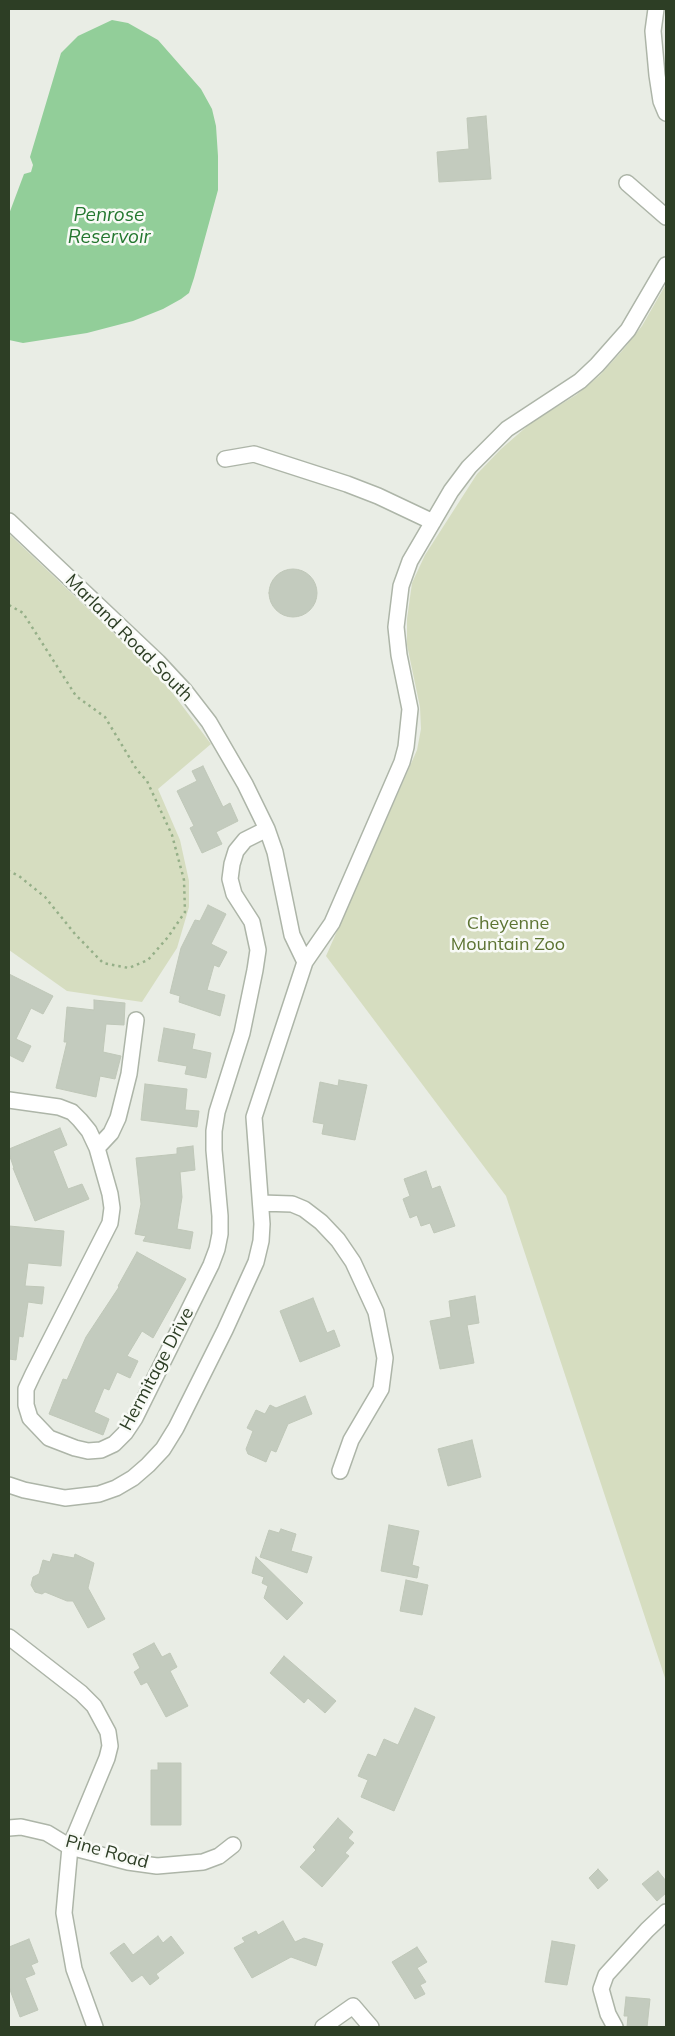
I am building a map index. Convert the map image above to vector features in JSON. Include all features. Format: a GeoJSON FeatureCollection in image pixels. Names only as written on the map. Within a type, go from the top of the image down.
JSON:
{"type":"FeatureCollection","features":[{"type":"Feature","properties":{"kind":"street"},"geometry":{"type":"LineString","coordinates":[[656,9],[654,31],[657,75],[661,101],[666,113]]}},
{"type":"Feature","properties":{"kind":"street"},"geometry":{"type":"LineString","coordinates":[[627,183],[666,217]]}},
{"type":"Feature","properties":{"kind":"street"},"geometry":{"type":"LineString","coordinates":[[9,1485],[65,1498],[99,1494],[116,1488],[133,1478],[158,1454],[176,1428],[253,1269],[261,1241],[261,1202],[254,1117],[304,962],[332,923],[402,762],[406,747],[410,709],[399,655],[396,628],[401,586],[410,561],[451,491],[485,450],[507,429],[580,381],[613,348],[628,330],[666,265]]}},
{"type":"Feature","properties":{"kind":"street"},"geometry":{"type":"LineString","coordinates":[[225,459],[254,454],[347,484],[378,496],[433,522]]}},
{"type":"Feature","properties":{"kind":"street","name":"Marland Road South"},"geometry":{"type":"LineString","coordinates":[[9,521],[158,662],[185,691],[209,722],[228,752],[267,829],[275,852],[292,935],[304,962]]}},
{"type":"Feature","properties":{"kind":"street","name":"Hermitage Drive"},"geometry":{"type":"LineString","coordinates":[[9,1100],[59,1107],[72,1112],[89,1131],[97,1148],[110,1194],[112,1208],[110,1223],[26,1389],[26,1405],[30,1418],[49,1438],[88,1451],[101,1450],[114,1444],[125,1433],[135,1418],[211,1265],[217,1249],[220,1234],[220,1216],[214,1131],[217,1112],[242,1032],[258,950],[252,922],[234,894],[230,879],[236,851],[245,840],[267,829]]}},
{"type":"Feature","properties":{"kind":"street"},"geometry":{"type":"LineString","coordinates":[[97,1148],[111,1133],[118,1118],[129,1074],[136,1020]]}},
{"type":"Feature","properties":{"kind":"street"},"geometry":{"type":"LineString","coordinates":[[261,1202],[292,1204],[304,1209],[321,1222],[338,1240],[353,1262],[376,1312],[384,1358],[381,1389],[351,1440],[340,1471]]}},
{"type":"Feature","properties":{"kind":"street"},"geometry":{"type":"LineString","coordinates":[[9,1637],[82,1694],[94,1706],[108,1732],[110,1746],[107,1758],[70,1847],[64,1913],[74,1969],[95,2027]]}},
{"type":"Feature","properties":{"kind":"street","name":"Pine Road"},"geometry":{"type":"LineString","coordinates":[[9,1828],[21,1827],[47,1833],[70,1847],[128,1862],[157,1866],[203,1862],[220,1856],[233,1845]]}},
{"type":"Feature","properties":{"kind":"street"},"geometry":{"type":"LineString","coordinates":[[615,2027],[608,2014],[601,1989],[606,1976],[647,1930],[666,1912]]}},
{"type":"Feature","properties":{"kind":"street"},"geometry":{"type":"LineString","coordinates":[[323,2027],[353,2006],[371,2027]]}},
{"type":"Feature","properties":{"kind":"path"},"geometry":{"type":"LineString","coordinates":[[9,605],[23,613],[76,696],[105,717],[137,770],[147,781],[172,836],[184,880],[185,912],[168,937],[148,960],[129,968],[103,963],[75,934],[46,897],[9,870]]}},
{"type":"Feature","properties":{"kind":"green space","name":"Cheyenne Mountain Zoo"},"geometry":{"type":"Polygon","coordinates":[[[666,284],[666,1681],[506,1196],[326,956],[417,750],[421,729],[420,707],[407,645],[407,619],[412,583],[425,555],[477,474],[501,449],[532,422],[576,395],[599,376],[642,326],[666,284]]]}},
{"type":"Feature","properties":{"kind":"green space"},"geometry":{"type":"Polygon","coordinates":[[[9,534],[140,658],[171,691],[211,744],[158,789],[180,840],[189,881],[189,907],[177,948],[142,1002],[67,991],[9,950],[9,534]]]}},
{"type":"Feature","properties":{"kind":"water","name":"Penrose Reservoir"},"geometry":{"type":"Polygon","coordinates":[[[112,20],[128,23],[158,40],[201,89],[212,109],[216,126],[218,190],[194,278],[189,293],[181,299],[163,309],[133,321],[87,333],[23,343],[9,340],[9,214],[24,174],[31,172],[33,165],[30,157],[61,53],[78,36],[112,20]]]}},
{"type":"Feature","properties":{"kind":"building"},"geometry":{"type":"Polygon","coordinates":[[[486,116],[491,179],[439,182],[437,152],[469,149],[467,118],[486,116]]]}},
{"type":"Feature","properties":{"kind":"building"},"geometry":{"type":"Polygon","coordinates":[[[293,569],[302,571],[310,576],[315,584],[317,593],[315,602],[310,610],[302,615],[293,617],[284,615],[276,610],[271,602],[269,593],[271,584],[276,576],[284,571],[293,569]]]}},
{"type":"Feature","properties":{"kind":"building"},"geometry":{"type":"Polygon","coordinates":[[[203,766],[223,807],[230,803],[238,821],[216,832],[222,844],[202,853],[190,828],[194,826],[177,791],[197,781],[192,771],[203,766]]]}},
{"type":"Feature","properties":{"kind":"building"},"geometry":{"type":"Polygon","coordinates":[[[208,905],[226,914],[211,944],[227,952],[219,967],[214,965],[207,990],[225,995],[220,1016],[179,1002],[180,996],[170,993],[181,948],[195,920],[200,921],[208,905]]]}},
{"type":"Feature","properties":{"kind":"building"},"geometry":{"type":"Polygon","coordinates":[[[9,974],[53,996],[43,1014],[31,1008],[16,1039],[31,1046],[23,1062],[9,1055],[9,974]]]}},
{"type":"Feature","properties":{"kind":"building"},"geometry":{"type":"Polygon","coordinates":[[[94,1000],[125,1003],[124,1025],[106,1024],[103,1052],[121,1056],[115,1079],[100,1076],[96,1097],[56,1088],[67,1042],[64,1042],[67,1007],[94,1010],[94,1000]]]}},
{"type":"Feature","properties":{"kind":"building"},"geometry":{"type":"Polygon","coordinates":[[[164,1028],[195,1034],[192,1049],[211,1053],[206,1078],[185,1074],[187,1066],[158,1061],[164,1028]]]}},
{"type":"Feature","properties":{"kind":"building"},"geometry":{"type":"Polygon","coordinates":[[[339,1080],[367,1085],[355,1140],[322,1134],[324,1124],[313,1122],[320,1082],[338,1086],[339,1080]]]}},
{"type":"Feature","properties":{"kind":"building"},"geometry":{"type":"Polygon","coordinates":[[[145,1084],[187,1089],[185,1110],[199,1111],[197,1127],[141,1120],[145,1084]]]}},
{"type":"Feature","properties":{"kind":"building"},"geometry":{"type":"Polygon","coordinates":[[[60,1128],[67,1145],[53,1151],[68,1189],[82,1184],[89,1199],[35,1221],[13,1168],[9,1149],[60,1128]]]}},
{"type":"Feature","properties":{"kind":"building"},"geometry":{"type":"Polygon","coordinates":[[[193,1146],[195,1170],[180,1172],[182,1197],[177,1229],[193,1232],[190,1249],[143,1241],[146,1236],[135,1234],[141,1204],[136,1158],[177,1154],[177,1148],[193,1146]]]}},
{"type":"Feature","properties":{"kind":"building"},"geometry":{"type":"Polygon","coordinates":[[[426,1171],[432,1189],[440,1186],[455,1226],[434,1233],[430,1223],[421,1226],[417,1215],[410,1218],[403,1199],[410,1196],[404,1179],[426,1171]]]}},
{"type":"Feature","properties":{"kind":"building"},"geometry":{"type":"Polygon","coordinates":[[[9,1226],[64,1231],[61,1266],[28,1263],[25,1286],[44,1287],[42,1304],[28,1302],[23,1337],[19,1336],[16,1360],[9,1359],[9,1226]]]}},
{"type":"Feature","properties":{"kind":"building"},"geometry":{"type":"Polygon","coordinates":[[[137,1252],[186,1279],[153,1338],[142,1331],[127,1356],[138,1361],[130,1378],[117,1372],[109,1390],[104,1388],[94,1412],[109,1419],[103,1435],[49,1414],[63,1379],[67,1380],[86,1337],[119,1287],[137,1252]]]}},
{"type":"Feature","properties":{"kind":"building"},"geometry":{"type":"Polygon","coordinates":[[[475,1296],[479,1323],[467,1325],[474,1363],[440,1369],[430,1321],[451,1317],[449,1301],[475,1296]]]}},
{"type":"Feature","properties":{"kind":"building"},"geometry":{"type":"Polygon","coordinates":[[[313,1298],[327,1333],[334,1330],[340,1346],[300,1362],[280,1311],[313,1298]]]}},
{"type":"Feature","properties":{"kind":"building"},"geometry":{"type":"Polygon","coordinates":[[[305,1396],[312,1414],[288,1424],[276,1452],[271,1450],[266,1462],[248,1454],[246,1449],[253,1431],[247,1428],[256,1410],[265,1414],[270,1405],[276,1408],[305,1396]]]}},
{"type":"Feature","properties":{"kind":"building"},"geometry":{"type":"Polygon","coordinates":[[[472,1440],[481,1477],[448,1486],[438,1449],[472,1440]]]}},
{"type":"Feature","properties":{"kind":"building"},"geometry":{"type":"Polygon","coordinates":[[[389,1525],[419,1531],[412,1565],[419,1567],[417,1578],[381,1571],[389,1525]]]}},
{"type":"Feature","properties":{"kind":"building"},"geometry":{"type":"Polygon","coordinates":[[[281,1529],[296,1534],[291,1551],[312,1557],[307,1573],[260,1557],[269,1530],[279,1533],[281,1529]]]}},
{"type":"Feature","properties":{"kind":"building"},"geometry":{"type":"Polygon","coordinates":[[[53,1554],[74,1558],[75,1554],[94,1563],[88,1588],[105,1619],[88,1628],[73,1601],[67,1601],[45,1592],[42,1594],[35,1592],[31,1585],[33,1577],[39,1574],[43,1560],[50,1562],[53,1554]]]}},
{"type":"Feature","properties":{"kind":"building"},"geometry":{"type":"Polygon","coordinates":[[[256,1557],[303,1603],[287,1620],[264,1598],[268,1586],[262,1583],[264,1577],[252,1573],[256,1557]]]}},
{"type":"Feature","properties":{"kind":"building"},"geometry":{"type":"Polygon","coordinates":[[[406,1580],[428,1585],[422,1615],[400,1611],[406,1580]]]}},
{"type":"Feature","properties":{"kind":"building"},"geometry":{"type":"Polygon","coordinates":[[[154,1643],[162,1657],[170,1653],[177,1667],[170,1671],[188,1706],[166,1717],[147,1682],[141,1685],[134,1672],[140,1668],[133,1654],[154,1643]]]}},
{"type":"Feature","properties":{"kind":"building"},"geometry":{"type":"Polygon","coordinates":[[[284,1656],[336,1701],[325,1713],[308,1698],[304,1703],[270,1673],[284,1656]]]}},
{"type":"Feature","properties":{"kind":"building"},"geometry":{"type":"Polygon","coordinates":[[[415,1708],[435,1717],[394,1811],[361,1797],[368,1780],[358,1776],[368,1754],[376,1757],[384,1739],[398,1745],[415,1708]]]}},
{"type":"Feature","properties":{"kind":"building"},"geometry":{"type":"Polygon","coordinates":[[[158,1763],[181,1763],[181,1825],[151,1825],[151,1770],[158,1770],[158,1763]]]}},
{"type":"Feature","properties":{"kind":"building"},"geometry":{"type":"Polygon","coordinates":[[[338,1818],[353,1832],[348,1838],[354,1843],[345,1853],[349,1856],[322,1887],[300,1867],[316,1850],[313,1847],[338,1818]]]}},
{"type":"Feature","properties":{"kind":"building"},"geometry":{"type":"Polygon","coordinates":[[[598,1869],[608,1880],[598,1889],[589,1878],[598,1869]]]}},
{"type":"Feature","properties":{"kind":"building"},"geometry":{"type":"Polygon","coordinates":[[[658,1871],[666,1881],[666,1893],[657,1901],[642,1884],[658,1871]]]}},
{"type":"Feature","properties":{"kind":"building"},"geometry":{"type":"Polygon","coordinates":[[[283,1921],[295,1942],[304,1938],[323,1944],[316,1966],[291,1957],[252,1978],[234,1948],[245,1942],[242,1938],[256,1931],[258,1935],[283,1921]]]}},
{"type":"Feature","properties":{"kind":"building"},"geometry":{"type":"Polygon","coordinates":[[[158,1936],[163,1943],[171,1936],[184,1953],[156,1974],[159,1978],[150,1985],[142,1975],[132,1982],[110,1953],[124,1943],[133,1955],[158,1936]]]}},
{"type":"Feature","properties":{"kind":"building"},"geometry":{"type":"Polygon","coordinates":[[[29,1939],[38,1962],[31,1965],[35,1974],[25,1978],[38,2010],[20,2017],[9,1987],[9,1947],[29,1939]]]}},
{"type":"Feature","properties":{"kind":"building"},"geometry":{"type":"Polygon","coordinates":[[[552,1941],[575,1945],[567,1985],[545,1982],[552,1941]]]}},
{"type":"Feature","properties":{"kind":"building"},"geometry":{"type":"Polygon","coordinates":[[[417,1947],[427,1962],[417,1968],[426,1982],[420,1985],[425,1994],[415,1999],[392,1962],[417,1947]]]}},
{"type":"Feature","properties":{"kind":"building"},"geometry":{"type":"Polygon","coordinates":[[[626,1997],[650,1999],[647,2027],[627,2027],[628,2016],[624,2016],[626,1997]]]}}]}
